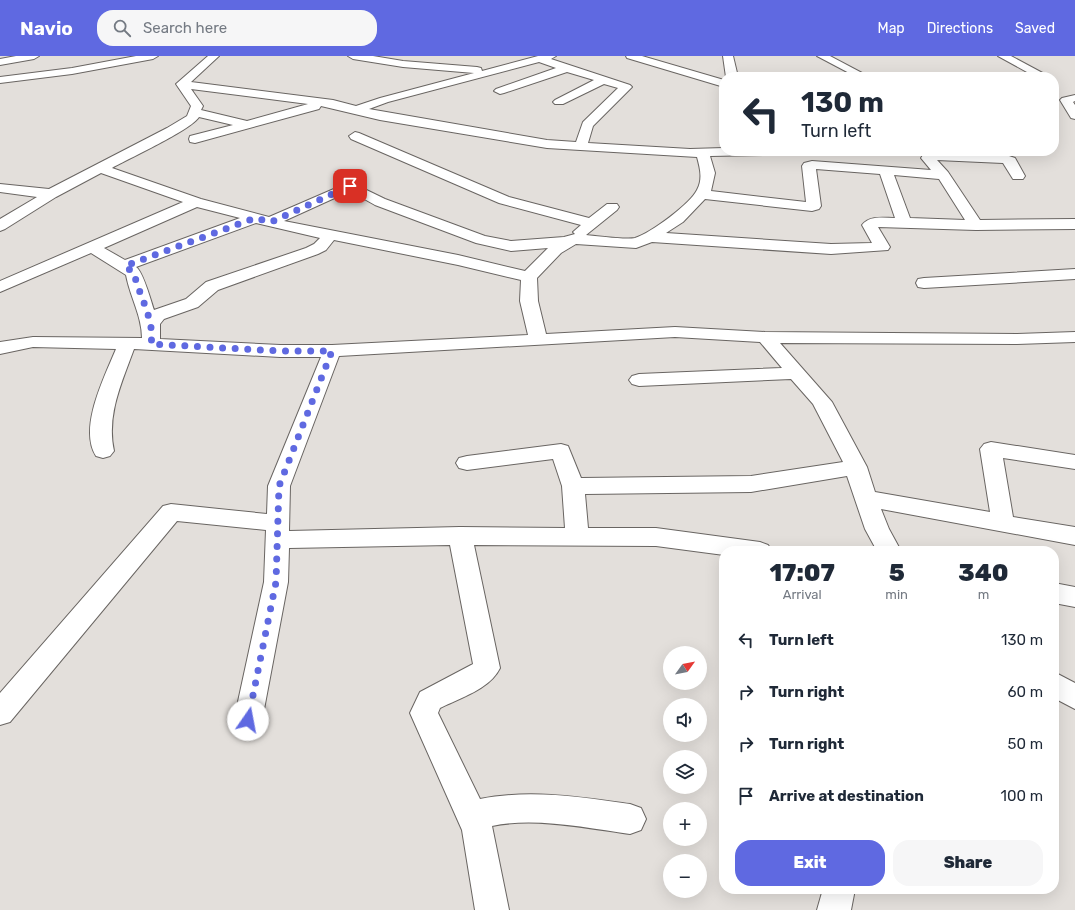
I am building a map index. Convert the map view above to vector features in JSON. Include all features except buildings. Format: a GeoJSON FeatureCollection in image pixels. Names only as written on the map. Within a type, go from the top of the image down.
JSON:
{"type":"FeatureCollection","features":[{"type":"Feature","properties":{"kind":"street"},"geometry":{"type":"LineString","coordinates":[[0,62],[34,56]]}},
{"type":"Feature","properties":{"kind":"street"},"geometry":{"type":"LineString","coordinates":[[0,80],[72,71],[153,56]]}},
{"type":"Feature","properties":{"kind":"street"},"geometry":{"type":"LineString","coordinates":[[182,84],[214,56]]}},
{"type":"Feature","properties":{"kind":"street"},"geometry":{"type":"LineString","coordinates":[[353,56],[403,64],[476,70],[488,73]]}},
{"type":"Feature","properties":{"kind":"street"},"geometry":{"type":"LineString","coordinates":[[356,110],[384,100],[551,56]]}},
{"type":"Feature","properties":{"kind":"street"},"geometry":{"type":"LineString","coordinates":[[631,56],[719,82]]}},
{"type":"Feature","properties":{"kind":"street"},"geometry":{"type":"LineString","coordinates":[[728,56],[731,72]]}},
{"type":"Feature","properties":{"kind":"street"},"geometry":{"type":"LineString","coordinates":[[822,56],[854,72]]}},
{"type":"Feature","properties":{"kind":"street"},"geometry":{"type":"LineString","coordinates":[[1003,56],[1034,72]]}},
{"type":"Feature","properties":{"kind":"street"},"geometry":{"type":"LineString","coordinates":[[538,59],[626,87],[587,125],[581,146]]}},
{"type":"Feature","properties":{"kind":"street"},"geometry":{"type":"LineString","coordinates":[[500,91],[567,68]]}},
{"type":"Feature","properties":{"kind":"street"},"geometry":{"type":"LineString","coordinates":[[559,102],[603,80]]}},
{"type":"Feature","properties":{"kind":"street"},"geometry":{"type":"LineString","coordinates":[[182,84],[324,103],[380,116],[547,144],[703,153],[719,152]]}},
{"type":"Feature","properties":{"kind":"street"},"geometry":{"type":"LineString","coordinates":[[0,226],[51,194],[171,131],[192,118],[197,106],[182,84]]}},
{"type":"Feature","properties":{"kind":"street"},"geometry":{"type":"LineString","coordinates":[[1073,94],[1066,100],[1075,115]]}},
{"type":"Feature","properties":{"kind":"street"},"geometry":{"type":"LineString","coordinates":[[195,139],[324,103]]}},
{"type":"Feature","properties":{"kind":"street"},"geometry":{"type":"LineString","coordinates":[[195,112],[245,124]]}},
{"type":"Feature","properties":{"kind":"street"},"geometry":{"type":"LineString","coordinates":[[355,136],[504,200],[592,223]]}},
{"type":"Feature","properties":{"kind":"street"},"geometry":{"type":"LineString","coordinates":[[271,222],[350,186],[380,202],[481,240],[511,246],[569,240],[624,243],[636,242],[650,237],[678,219],[701,194],[708,173],[703,153]]}},
{"type":"Feature","properties":{"kind":"street"},"geometry":{"type":"LineString","coordinates":[[976,225],[943,175],[928,158],[931,156],[1006,159],[1010,161],[1018,176]]}},
{"type":"Feature","properties":{"kind":"street"},"geometry":{"type":"LineString","coordinates":[[701,194],[812,207],[814,206],[809,166],[943,175]]}},
{"type":"Feature","properties":{"kind":"street"},"geometry":{"type":"LineString","coordinates":[[100,168],[196,202],[255,218],[330,235],[458,260],[529,277]]}},
{"type":"Feature","properties":{"kind":"street"},"geometry":{"type":"LineString","coordinates":[[886,171],[904,223]]}},
{"type":"Feature","properties":{"kind":"street"},"geometry":{"type":"LineString","coordinates":[[0,188],[51,194]]}},
{"type":"Feature","properties":{"kind":"street"},"geometry":{"type":"LineString","coordinates":[[0,287],[196,202]]}},
{"type":"Feature","properties":{"kind":"street"},"geometry":{"type":"LineString","coordinates":[[538,340],[529,301],[529,277],[553,250],[569,240],[612,207]]}},
{"type":"Feature","properties":{"kind":"street"},"geometry":{"type":"LineString","coordinates":[[125,266],[255,218]]}},
{"type":"Feature","properties":{"kind":"street"},"geometry":{"type":"LineString","coordinates":[[650,237],[831,249],[882,247],[870,225],[875,222],[976,225],[1075,224]]}},
{"type":"Feature","properties":{"kind":"street"},"geometry":{"type":"LineString","coordinates":[[151,324],[158,315],[192,303],[212,286],[312,251],[320,247],[330,235]]}},
{"type":"Feature","properties":{"kind":"street"},"geometry":{"type":"LineString","coordinates":[[92,247],[125,266],[134,273],[137,288],[151,324],[151,344]]}},
{"type":"Feature","properties":{"kind":"street"},"geometry":{"type":"LineString","coordinates":[[924,283],[1075,274]]}},
{"type":"Feature","properties":{"kind":"street"},"geometry":{"type":"LineString","coordinates":[[0,348],[33,342],[127,343],[280,351],[332,351],[675,332],[764,337],[1017,339],[1075,337]]}},
{"type":"Feature","properties":{"kind":"street"},"geometry":{"type":"LineString","coordinates":[[764,337],[822,402],[856,467],[877,529],[887,546]]}},
{"type":"Feature","properties":{"kind":"street"},"geometry":{"type":"LineString","coordinates":[[103,451],[100,441],[101,416],[127,343]]}},
{"type":"Feature","properties":{"kind":"street"},"geometry":{"type":"LineString","coordinates":[[248,720],[276,582],[279,486],[332,351]]}},
{"type":"Feature","properties":{"kind":"street"},"geometry":{"type":"LineString","coordinates":[[639,380],[797,373]]}},
{"type":"Feature","properties":{"kind":"street"},"geometry":{"type":"LineString","coordinates":[[1003,523],[990,449],[1075,462]]}},
{"type":"Feature","properties":{"kind":"street"},"geometry":{"type":"LineString","coordinates":[[467,463],[561,451],[573,486],[577,537]]}},
{"type":"Feature","properties":{"kind":"street"},"geometry":{"type":"LineString","coordinates":[[573,486],[751,484],[856,467]]}},
{"type":"Feature","properties":{"kind":"street"},"geometry":{"type":"LineString","coordinates":[[866,498],[1075,536]]}},
{"type":"Feature","properties":{"kind":"street"},"geometry":{"type":"LineString","coordinates":[[0,714],[171,512],[278,532],[460,536],[656,537],[723,546]]}},
{"type":"Feature","properties":{"kind":"street"},"geometry":{"type":"LineString","coordinates":[[460,536],[487,668],[471,679],[430,700],[424,713],[478,829],[492,910]]}},
{"type":"Feature","properties":{"kind":"street"},"geometry":{"type":"LineString","coordinates":[[1059,594],[1075,596]]}},
{"type":"Feature","properties":{"kind":"street"},"geometry":{"type":"LineString","coordinates":[[1059,687],[1075,697]]}},
{"type":"Feature","properties":{"kind":"street"},"geometry":{"type":"LineString","coordinates":[[472,815],[502,810],[560,809],[630,819]]}},
{"type":"Feature","properties":{"kind":"street"},"geometry":{"type":"LineString","coordinates":[[834,910],[838,894]]}},
{"type":"Feature","properties":{"kind":"route"},"geometry":{"type":"LineString","coordinates":[[248,720],[276,582],[279,486],[332,351],[280,351],[151,344],[151,324],[137,288],[134,273],[125,266],[255,218],[271,222],[350,186]]}}]}
